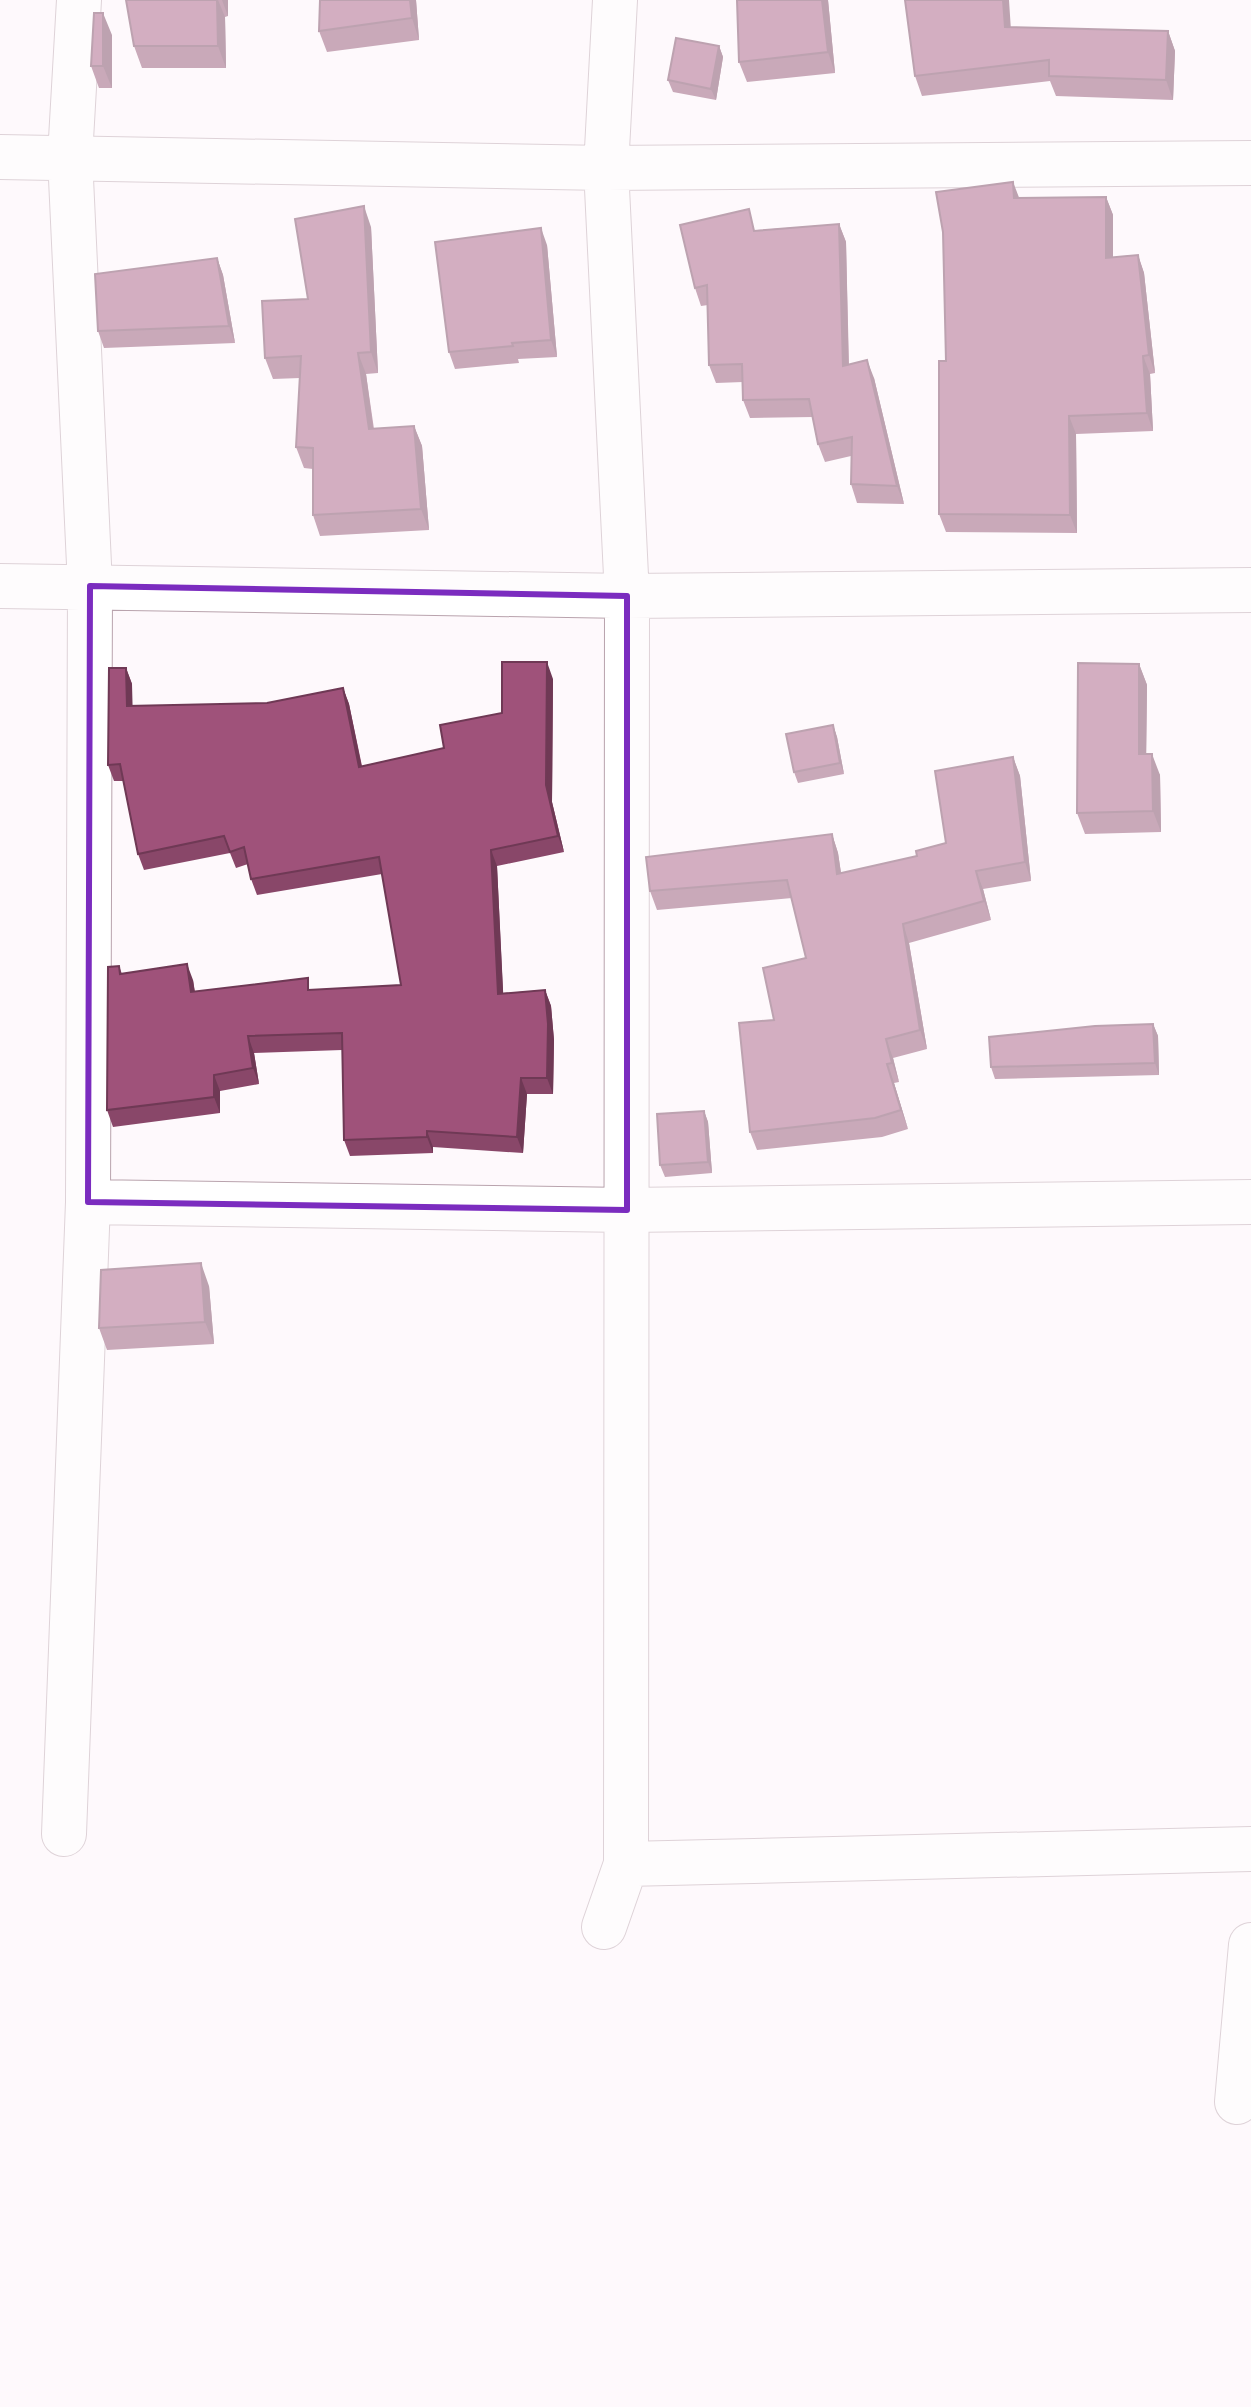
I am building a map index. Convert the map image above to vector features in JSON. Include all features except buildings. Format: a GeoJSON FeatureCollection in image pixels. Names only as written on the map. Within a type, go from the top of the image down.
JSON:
{"type":"FeatureCollection","features":[{"type":"Feature","properties":{"kind":"street"},"geometry":{"type":"LineString","coordinates":[[64,1834],[88,1202],[90,586],[70,157],[79,0]]}},
{"type":"Feature","properties":{"kind":"street"},"geometry":{"type":"LineString","coordinates":[[604,1927],[626,1864],[627,596],[606,168],[615,0]]}},
{"type":"Feature","properties":{"kind":"street"},"geometry":{"type":"LineString","coordinates":[[0,157],[606,168],[1251,166]]}},
{"type":"Feature","properties":{"kind":"street"},"geometry":{"type":"LineString","coordinates":[[0,586],[627,596],[1251,590]]}},
{"type":"Feature","properties":{"kind":"street"},"geometry":{"type":"LineString","coordinates":[[88,1202],[627,1210],[1251,1202]]}},
{"type":"Feature","properties":{"kind":"street"},"geometry":{"type":"LineString","coordinates":[[626,1864],[1251,1849]]}},
{"type":"Feature","properties":{"kind":"street"},"geometry":{"type":"LineString","coordinates":[[1237,2102],[1251,1945]]}},
{"type":"Feature","properties":{"kind":"highlighted area"},"geometry":{"type":"Polygon","coordinates":[[[90,586],[627,596],[627,1210],[88,1202],[90,586]]]}}]}
